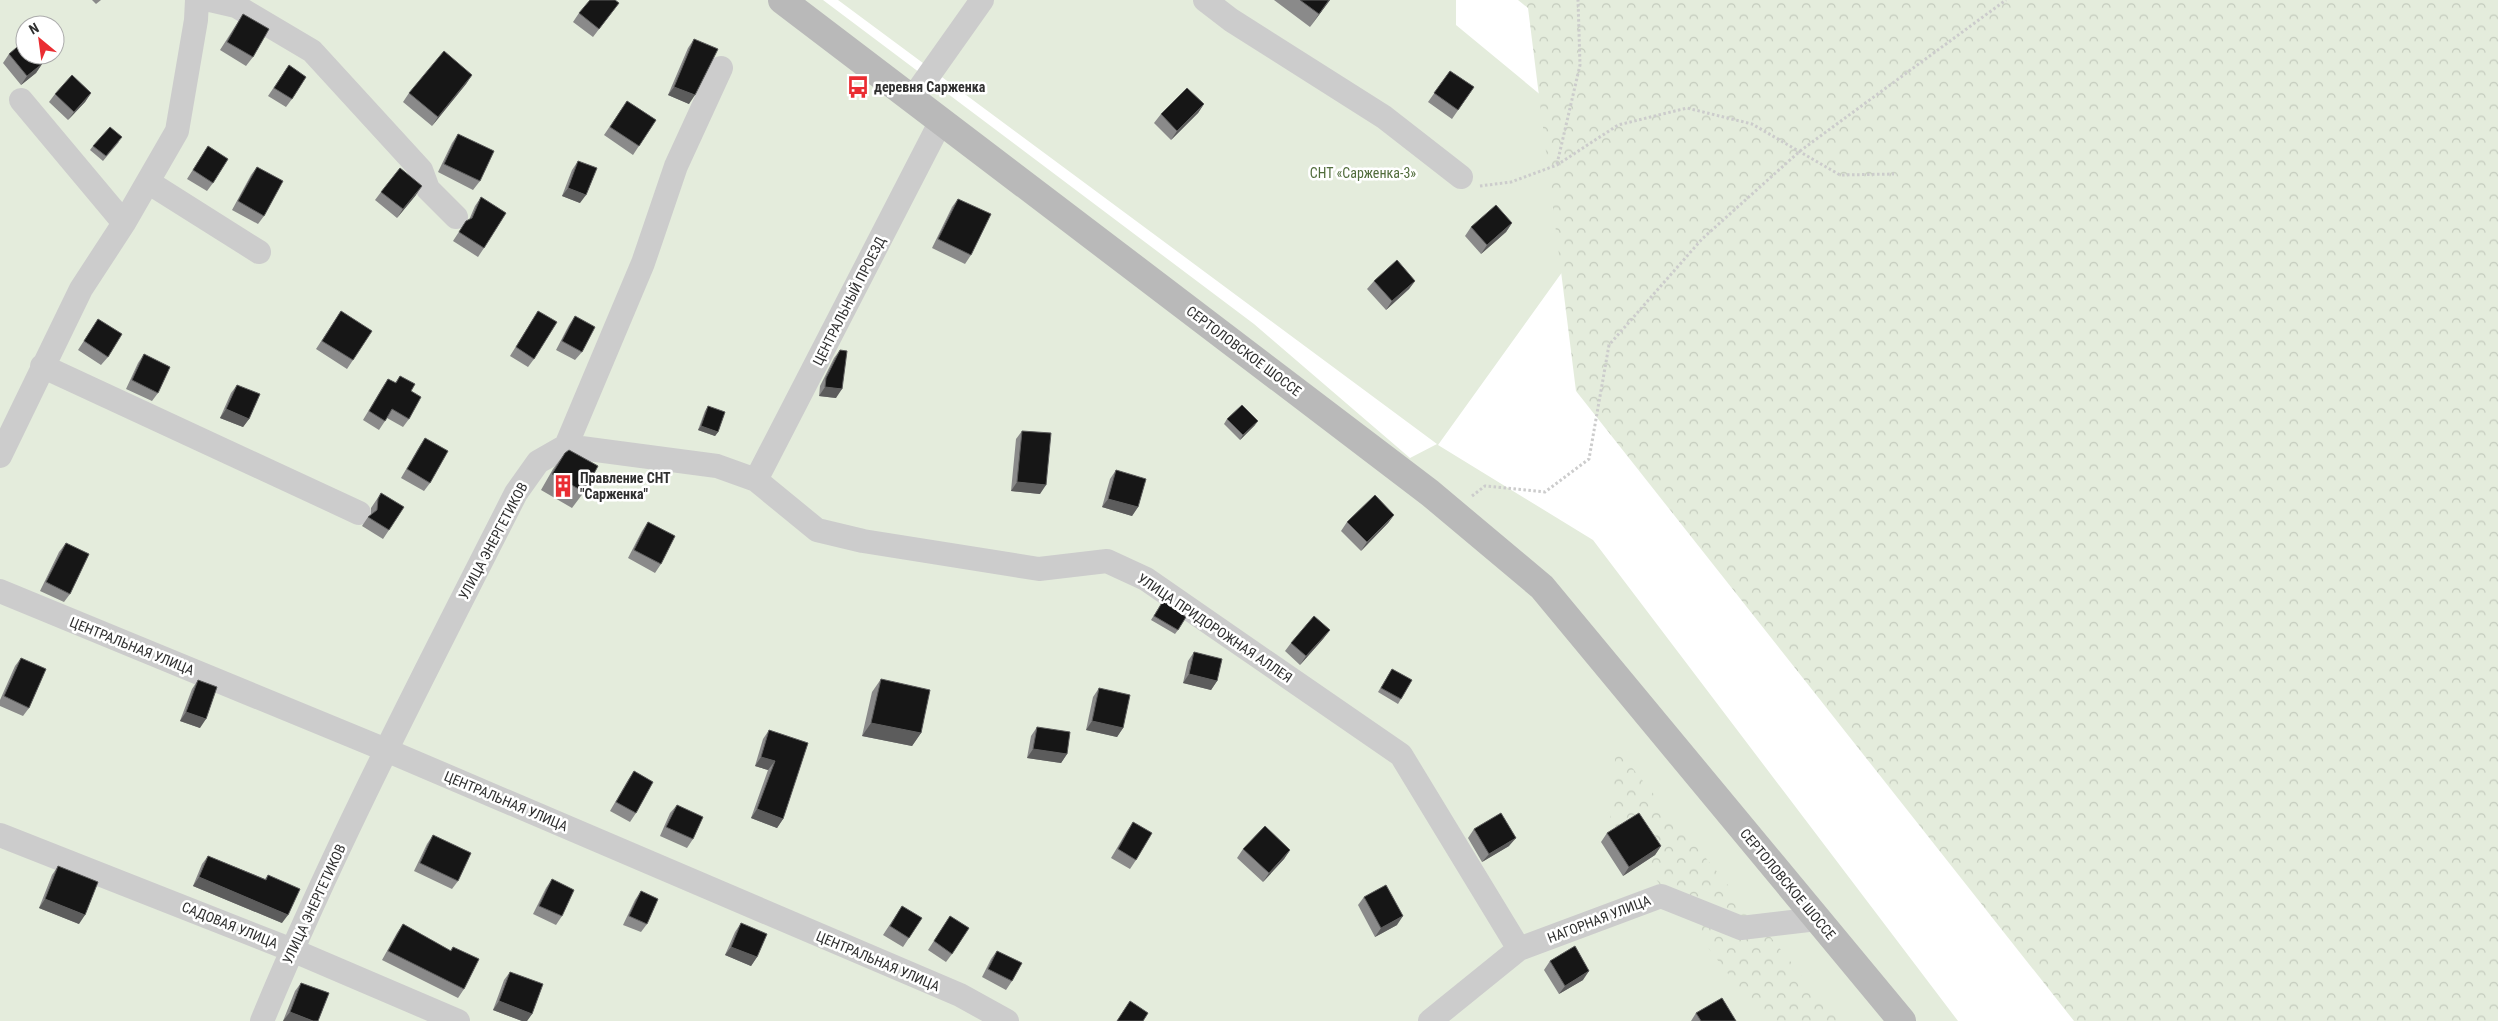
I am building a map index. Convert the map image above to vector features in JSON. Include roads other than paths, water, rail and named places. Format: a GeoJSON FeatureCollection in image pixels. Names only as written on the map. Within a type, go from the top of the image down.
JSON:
{"type":"FeatureCollection","features":[{"type":"Feature","properties":{"kind":"main road","name":"СЕРТОЛОВСКОЕ ШОССЕ"},"geometry":{"type":"LineString","coordinates":[[782,0],[1451,511],[1542,587],[1902,1021]]}},
{"type":"Feature","properties":{"kind":"street"},"geometry":{"type":"LineString","coordinates":[[0,456],[81,289],[124,223],[178,131],[196,20],[196,0]]}},
{"type":"Feature","properties":{"kind":"street"},"geometry":{"type":"LineString","coordinates":[[210,0],[236,6],[312,52],[421,170],[428,189],[456,217]]}},
{"type":"Feature","properties":{"kind":"street"},"geometry":{"type":"LineString","coordinates":[[912,99],[982,0]]}},
{"type":"Feature","properties":{"kind":"street"},"geometry":{"type":"LineString","coordinates":[[1205,0],[1231,20],[1384,117],[1461,177]]}},
{"type":"Feature","properties":{"kind":"street"},"geometry":{"type":"LineString","coordinates":[[566,446],[643,263],[676,166],[721,68]]}},
{"type":"Feature","properties":{"kind":"street"},"geometry":{"type":"LineString","coordinates":[[21,100],[124,223]]}},
{"type":"Feature","properties":{"kind":"street","name":"ЦЕНТРАЛЬНЫЙ ПРОЕЗД"},"geometry":{"type":"LineString","coordinates":[[756,480],[941,121]]}},
{"type":"Feature","properties":{"kind":"street"},"geometry":{"type":"LineString","coordinates":[[148,182],[259,252]]}},
{"type":"Feature","properties":{"kind":"street"},"geometry":{"type":"LineString","coordinates":[[42,366],[359,513]]}},
{"type":"Feature","properties":{"kind":"street","name":"УЛИЦА ПРИДОРОЖНАЯ АЛЛЕЯ"},"geometry":{"type":"LineString","coordinates":[[566,446],[717,466],[756,480],[817,530],[863,541],[1039,570],[1107,561],[1146,579],[1402,755],[1519,949]]}},
{"type":"Feature","properties":{"kind":"street","name":"УЛИЦА ЭНЕРГЕТИКОВ"},"geometry":{"type":"LineString","coordinates":[[262,1021],[292,950],[386,750],[516,493],[538,462],[566,446]]}},
{"type":"Feature","properties":{"kind":"street","name":"ЦЕНТРАЛЬНАЯ УЛИЦА"},"geometry":{"type":"LineString","coordinates":[[0,591],[386,750],[960,995],[1007,1021]]}},
{"type":"Feature","properties":{"kind":"street","name":"САДОВАЯ УЛИЦА"},"geometry":{"type":"LineString","coordinates":[[0,835],[292,950],[458,1021]]}},
{"type":"Feature","properties":{"kind":"street","name":"НАГОРНАЯ УЛИЦА"},"geometry":{"type":"LineString","coordinates":[[1430,1021],[1519,949],[1661,896],[1741,928],[1817,919]]}},
{"type":"Feature","properties":{"kind":"place","name":"деревня Сарженка"},"geometry":{"type":"Point","coordinates":[858,87]}},
{"type":"Feature","properties":{"kind":"place","name":"Правление СНТ \"Сарженка\""},"geometry":{"type":"Point","coordinates":[563,486]}},
{"type":"Feature","properties":{"kind":"park label","name":"СНТ «Сарженка-3»"},"geometry":{"type":"Point","coordinates":[1363,173]}}]}
